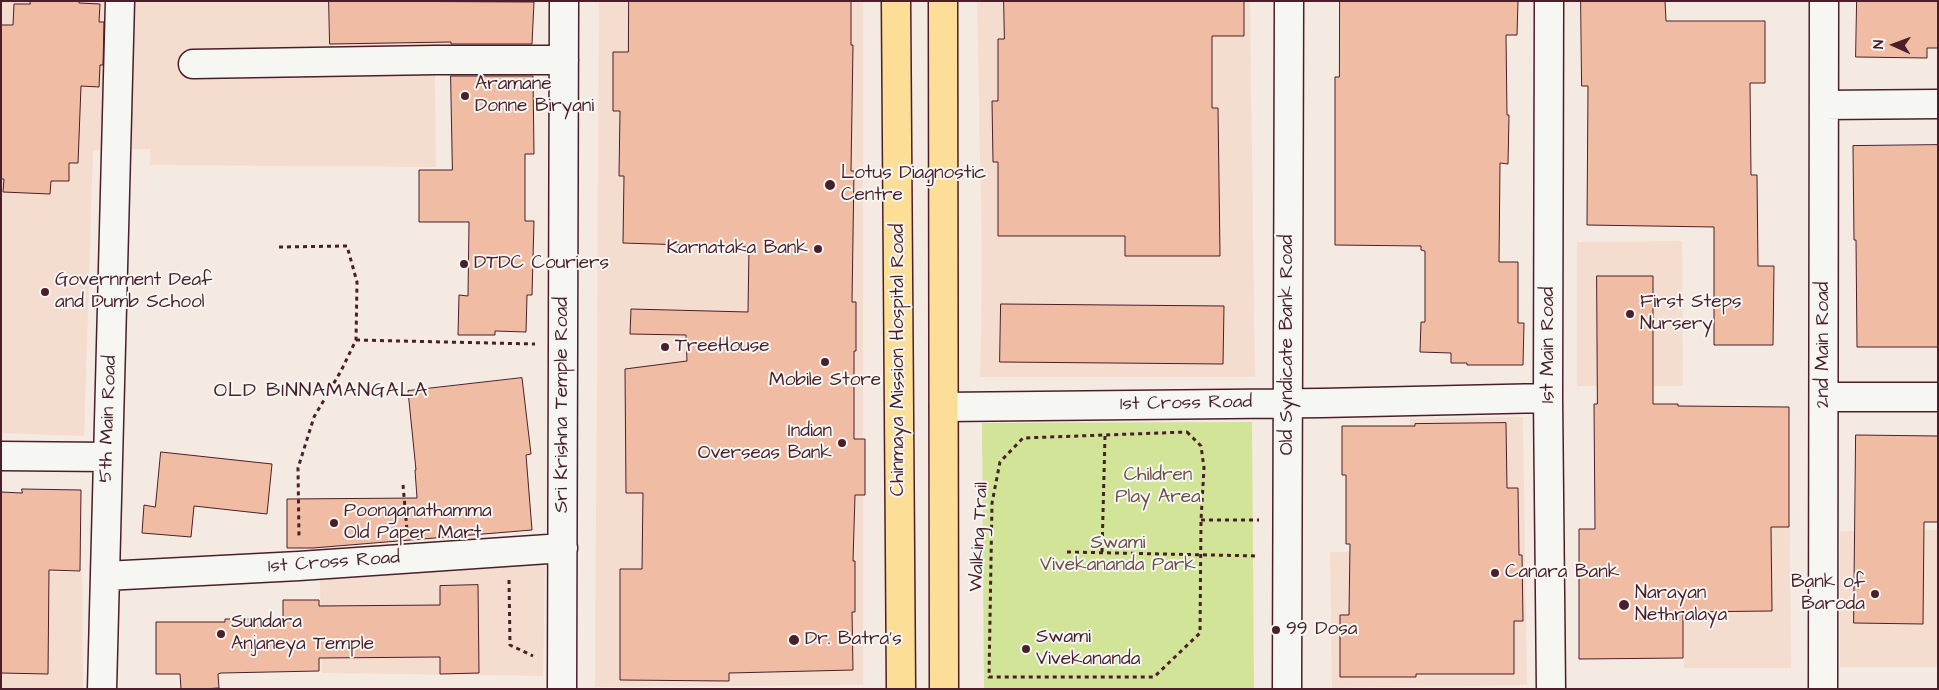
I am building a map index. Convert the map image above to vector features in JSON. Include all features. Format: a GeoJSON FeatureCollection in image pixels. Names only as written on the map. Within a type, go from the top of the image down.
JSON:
{"type":"FeatureCollection","features":[{"type":"Feature","properties":{"kind":"main road","name":"Chinmaya Mission Hospital Road"},"geometry":{"type":"LineString","coordinates":[[896,1],[901,689]]}},
{"type":"Feature","properties":{"kind":"main road"},"geometry":{"type":"LineString","coordinates":[[944,1],[944,689]]}},
{"type":"Feature","properties":{"kind":"street","name":"5th Main Road"},"geometry":{"type":"LineString","coordinates":[[102,689],[120,1]]}},
{"type":"Feature","properties":{"kind":"street","name":"Sri Krishna Temple Road"},"geometry":{"type":"LineString","coordinates":[[562,679],[564,1]]}},
{"type":"Feature","properties":{"kind":"street","name":"Old Syndicate Bank Road"},"geometry":{"type":"LineString","coordinates":[[1287,689],[1289,1]]}},
{"type":"Feature","properties":{"kind":"street","name":"1st Main Road"},"geometry":{"type":"LineString","coordinates":[[1549,1],[1548,398],[1551,689]]}},
{"type":"Feature","properties":{"kind":"street","name":"2nd Main Road"},"geometry":{"type":"LineString","coordinates":[[1822,689],[1824,1]]}},
{"type":"Feature","properties":{"kind":"street"},"geometry":{"type":"LineString","coordinates":[[193,64],[564,60]]}},
{"type":"Feature","properties":{"kind":"street"},"geometry":{"type":"LineString","coordinates":[[1824,105],[1938,104]]}},
{"type":"Feature","properties":{"kind":"street"},"geometry":{"type":"LineString","coordinates":[[1824,397],[1938,397]]}},
{"type":"Feature","properties":{"kind":"street","name":"1st Cross Road"},"geometry":{"type":"LineString","coordinates":[[944,407],[1288,404],[1548,398]]}},
{"type":"Feature","properties":{"kind":"street"},"geometry":{"type":"LineString","coordinates":[[1,456],[108,458]]}},
{"type":"Feature","properties":{"kind":"street","name":"1st Cross Road"},"geometry":{"type":"LineString","coordinates":[[104,576],[299,566],[563,548]]}},
{"type":"Feature","properties":{"kind":"path"},"geometry":{"type":"LineString","coordinates":[[279,247],[347,246],[357,282],[356,340],[341,371],[314,417],[298,468],[299,566]]}},
{"type":"Feature","properties":{"kind":"path"},"geometry":{"type":"LineString","coordinates":[[356,340],[563,345]]}},
{"type":"Feature","properties":{"kind":"path","name":"Walking Trail"},"geometry":{"type":"LineString","coordinates":[[1187,432],[1201,446],[1204,468],[1200,555],[1200,633],[1154,677],[989,677],[992,503],[1000,462],[1023,438],[1105,434],[1187,432]]}},
{"type":"Feature","properties":{"kind":"path"},"geometry":{"type":"LineString","coordinates":[[1102,552],[1105,434]]}},
{"type":"Feature","properties":{"kind":"path"},"geometry":{"type":"LineString","coordinates":[[403,485],[410,558]]}},
{"type":"Feature","properties":{"kind":"path"},"geometry":{"type":"LineString","coordinates":[[1201,520],[1260,520]]}},
{"type":"Feature","properties":{"kind":"path"},"geometry":{"type":"LineString","coordinates":[[509,552],[510,645],[562,679]]}},
{"type":"Feature","properties":{"kind":"path"},"geometry":{"type":"LineString","coordinates":[[1067,552],[1287,556]]}},
{"type":"Feature","properties":{"kind":"shaded area"},"geometry":{"type":"Polygon","coordinates":[[[1,1],[451,1],[451,44],[435,60],[436,167],[150,165],[150,149],[93,150],[84,436],[1,433],[1,1]]]}},
{"type":"Feature","properties":{"kind":"shaded area"},"geometry":{"type":"Polygon","coordinates":[[[599,1],[863,1],[863,685],[595,687],[599,1]]]}},
{"type":"Feature","properties":{"kind":"shaded area"},"geometry":{"type":"Polygon","coordinates":[[[977,1],[1250,1],[1255,377],[980,377],[982,264],[977,1]]]}},
{"type":"Feature","properties":{"kind":"shaded area","name":"First Steps Nursery"},"geometry":{"type":"Polygon","coordinates":[[[1682,241],[1683,386],[1577,386],[1577,242],[1682,241]]]}},
{"type":"Feature","properties":{"kind":"shaded area"},"geometry":{"type":"Polygon","coordinates":[[[1523,417],[1527,685],[1332,688],[1330,552],[1412,551],[1410,419],[1523,417]]]}},
{"type":"Feature","properties":{"kind":"shaded area"},"geometry":{"type":"Polygon","coordinates":[[[1683,524],[1790,524],[1791,668],[1684,668],[1683,524]]]}},
{"type":"Feature","properties":{"kind":"shaded area"},"geometry":{"type":"Polygon","coordinates":[[[1938,530],[1938,667],[1840,667],[1840,531],[1938,530]]]}},
{"type":"Feature","properties":{"kind":"shaded area"},"geometry":{"type":"Polygon","coordinates":[[[545,564],[543,676],[322,673],[320,580],[545,564]]]}},
{"type":"Feature","properties":{"kind":"shaded area"},"geometry":{"type":"Polygon","coordinates":[[[82,572],[83,689],[1,689],[1,573],[82,572]]]}},
{"type":"Feature","properties":{"kind":"green space","name":"Swami Vivekananda Park"},"geometry":{"type":"Polygon","coordinates":[[[1252,422],[1254,689],[984,689],[982,423],[1252,422]]]}},
{"type":"Feature","properties":{"kind":"building"},"geometry":{"type":"Polygon","coordinates":[[[30,1],[79,1],[79,3],[100,4],[99,22],[104,22],[103,65],[100,65],[99,87],[81,86],[78,163],[69,163],[69,181],[51,181],[50,194],[3,192],[4,179],[1,179],[1,25],[13,25],[14,4],[30,4],[30,1]]]}},
{"type":"Feature","properties":{"kind":"building"},"geometry":{"type":"Polygon","coordinates":[[[329,1],[534,2],[532,44],[451,44],[451,42],[330,44],[329,1]]]}},
{"type":"Feature","properties":{"kind":"building"},"geometry":{"type":"Polygon","coordinates":[[[629,1],[851,1],[851,45],[853,45],[851,171],[854,171],[852,302],[856,302],[854,439],[865,439],[865,495],[855,495],[853,561],[855,561],[855,612],[852,612],[853,670],[729,673],[729,681],[620,680],[620,569],[642,569],[643,493],[626,493],[625,369],[687,361],[686,335],[630,334],[631,309],[748,312],[749,247],[623,243],[624,176],[619,176],[620,111],[613,111],[613,52],[628,52],[629,1]]]}},
{"type":"Feature","properties":{"kind":"building"},"geometry":{"type":"Polygon","coordinates":[[[1004,1],[1244,1],[1244,36],[1212,36],[1212,108],[1218,108],[1220,256],[1125,256],[1125,236],[998,236],[998,162],[993,162],[992,101],[998,101],[998,39],[1004,39],[1004,1]]]}},
{"type":"Feature","properties":{"kind":"building"},"geometry":{"type":"Polygon","coordinates":[[[1340,1],[1518,1],[1517,35],[1506,35],[1507,115],[1509,115],[1508,164],[1500,163],[1499,262],[1518,262],[1518,323],[1524,323],[1523,365],[1467,365],[1467,363],[1451,363],[1451,353],[1420,352],[1421,322],[1425,322],[1425,251],[1421,250],[1421,246],[1335,245],[1335,77],[1339,77],[1340,1]]]}},
{"type":"Feature","properties":{"kind":"building"},"geometry":{"type":"Polygon","coordinates":[[[1581,1],[1665,1],[1666,21],[1765,21],[1765,83],[1750,83],[1751,175],[1757,175],[1758,266],[1774,266],[1773,345],[1714,345],[1714,227],[1587,225],[1588,86],[1582,86],[1581,1]]]}},
{"type":"Feature","properties":{"kind":"building"},"geometry":{"type":"Polygon","coordinates":[[[1857,1],[1938,1],[1938,48],[1927,48],[1927,58],[1856,57],[1857,1]]]}},
{"type":"Feature","properties":{"kind":"building"},"geometry":{"type":"Polygon","coordinates":[[[451,76],[533,76],[534,154],[525,154],[525,221],[534,221],[532,295],[527,295],[526,332],[495,331],[495,335],[458,335],[459,295],[468,296],[469,222],[419,222],[419,170],[452,170],[451,76]]]}},
{"type":"Feature","properties":{"kind":"building"},"geometry":{"type":"Polygon","coordinates":[[[1938,145],[1938,347],[1857,347],[1853,146],[1938,145]]]}},
{"type":"Feature","properties":{"kind":"building"},"geometry":{"type":"Polygon","coordinates":[[[1597,276],[1653,276],[1653,404],[1789,407],[1789,527],[1771,527],[1772,611],[1683,612],[1683,658],[1579,659],[1579,529],[1595,529],[1594,404],[1597,404],[1597,276]]]}},
{"type":"Feature","properties":{"kind":"building"},"geometry":{"type":"Polygon","coordinates":[[[1001,304],[1224,306],[1223,364],[1000,362],[1001,304]]]}},
{"type":"Feature","properties":{"kind":"building"},"geometry":{"type":"Polygon","coordinates":[[[522,378],[531,454],[526,455],[532,530],[313,548],[287,548],[287,499],[417,498],[408,391],[522,378]]]}},
{"type":"Feature","properties":{"kind":"building"},"geometry":{"type":"Polygon","coordinates":[[[1506,423],[1507,488],[1518,488],[1519,555],[1522,555],[1523,621],[1514,621],[1514,674],[1416,674],[1416,677],[1340,677],[1340,615],[1349,615],[1350,544],[1346,544],[1346,475],[1342,475],[1342,426],[1506,423]]]}},
{"type":"Feature","properties":{"kind":"building"},"geometry":{"type":"Polygon","coordinates":[[[1856,435],[1938,436],[1938,522],[1924,522],[1923,624],[1854,623],[1856,435]]]}},
{"type":"Feature","properties":{"kind":"building"},"geometry":{"type":"Polygon","coordinates":[[[161,452],[272,464],[267,514],[194,506],[191,537],[142,533],[144,505],[155,507],[161,452]]]}},
{"type":"Feature","properties":{"kind":"building"},"geometry":{"type":"Polygon","coordinates":[[[22,489],[81,490],[80,571],[49,570],[48,674],[1,673],[1,492],[22,493],[22,489]]]}},
{"type":"Feature","properties":{"kind":"building"},"geometry":{"type":"Polygon","coordinates":[[[478,585],[479,673],[440,674],[440,657],[319,658],[319,671],[221,673],[218,674],[219,688],[181,689],[180,674],[156,674],[156,622],[225,622],[225,619],[283,619],[283,600],[319,600],[319,606],[440,605],[440,586],[478,585]]]}},
{"type":"Feature","properties":{"kind":"place","name":"Aramane Donne Biryani"},"geometry":{"type":"Point","coordinates":[465,96]}},
{"type":"Feature","properties":{"kind":"place","name":"Lotus Diagnostic Centre"},"geometry":{"type":"Point","coordinates":[830,185]}},
{"type":"Feature","properties":{"kind":"place","name":"Karnataka Bank"},"geometry":{"type":"Point","coordinates":[818,249]}},
{"type":"Feature","properties":{"kind":"place","name":"DTDC Couriers"},"geometry":{"type":"Point","coordinates":[464,264]}},
{"type":"Feature","properties":{"kind":"place","name":"Government Deaf and Dumb School"},"geometry":{"type":"Point","coordinates":[45,292]}},
{"type":"Feature","properties":{"kind":"place","name":"First Steps Nursery"},"geometry":{"type":"Point","coordinates":[1630,314]}},
{"type":"Feature","properties":{"kind":"place","name":"TreeHouse"},"geometry":{"type":"Point","coordinates":[665,347]}},
{"type":"Feature","properties":{"kind":"place","name":"Mobile Store"},"geometry":{"type":"Point","coordinates":[825,362]}},
{"type":"Feature","properties":{"kind":"place","name":"Indian Overseas Bank"},"geometry":{"type":"Point","coordinates":[842,443]}},
{"type":"Feature","properties":{"kind":"place","name":"Poonganathamma Old Paper Mart"},"geometry":{"type":"Point","coordinates":[334,523]}},
{"type":"Feature","properties":{"kind":"place","name":"Canara Bank"},"geometry":{"type":"Point","coordinates":[1495,573]}},
{"type":"Feature","properties":{"kind":"place","name":"Bank of Baroda"},"geometry":{"type":"Point","coordinates":[1875,594]}},
{"type":"Feature","properties":{"kind":"place","name":"Narayan Nethralaya"},"geometry":{"type":"Point","coordinates":[1624,605]}},
{"type":"Feature","properties":{"kind":"place","name":"99 Dosa"},"geometry":{"type":"Point","coordinates":[1276,630]}},
{"type":"Feature","properties":{"kind":"place","name":"Sundara Anjaneya Temple"},"geometry":{"type":"Point","coordinates":[221,634]}},
{"type":"Feature","properties":{"kind":"place","name":"Dr. Batra's"},"geometry":{"type":"Point","coordinates":[794,640]}},
{"type":"Feature","properties":{"kind":"place","name":"Swami Vivekananda"},"geometry":{"type":"Point","coordinates":[1026,649]}},
{"type":"Feature","properties":{"kind":"district","name":"OLD BINNAMANGALA"},"geometry":{"type":"Point","coordinates":[321,392]}},
{"type":"Feature","properties":{"kind":"park label","name":"Children Play Area"},"geometry":{"type":"Point","coordinates":[1158,487]}}]}
